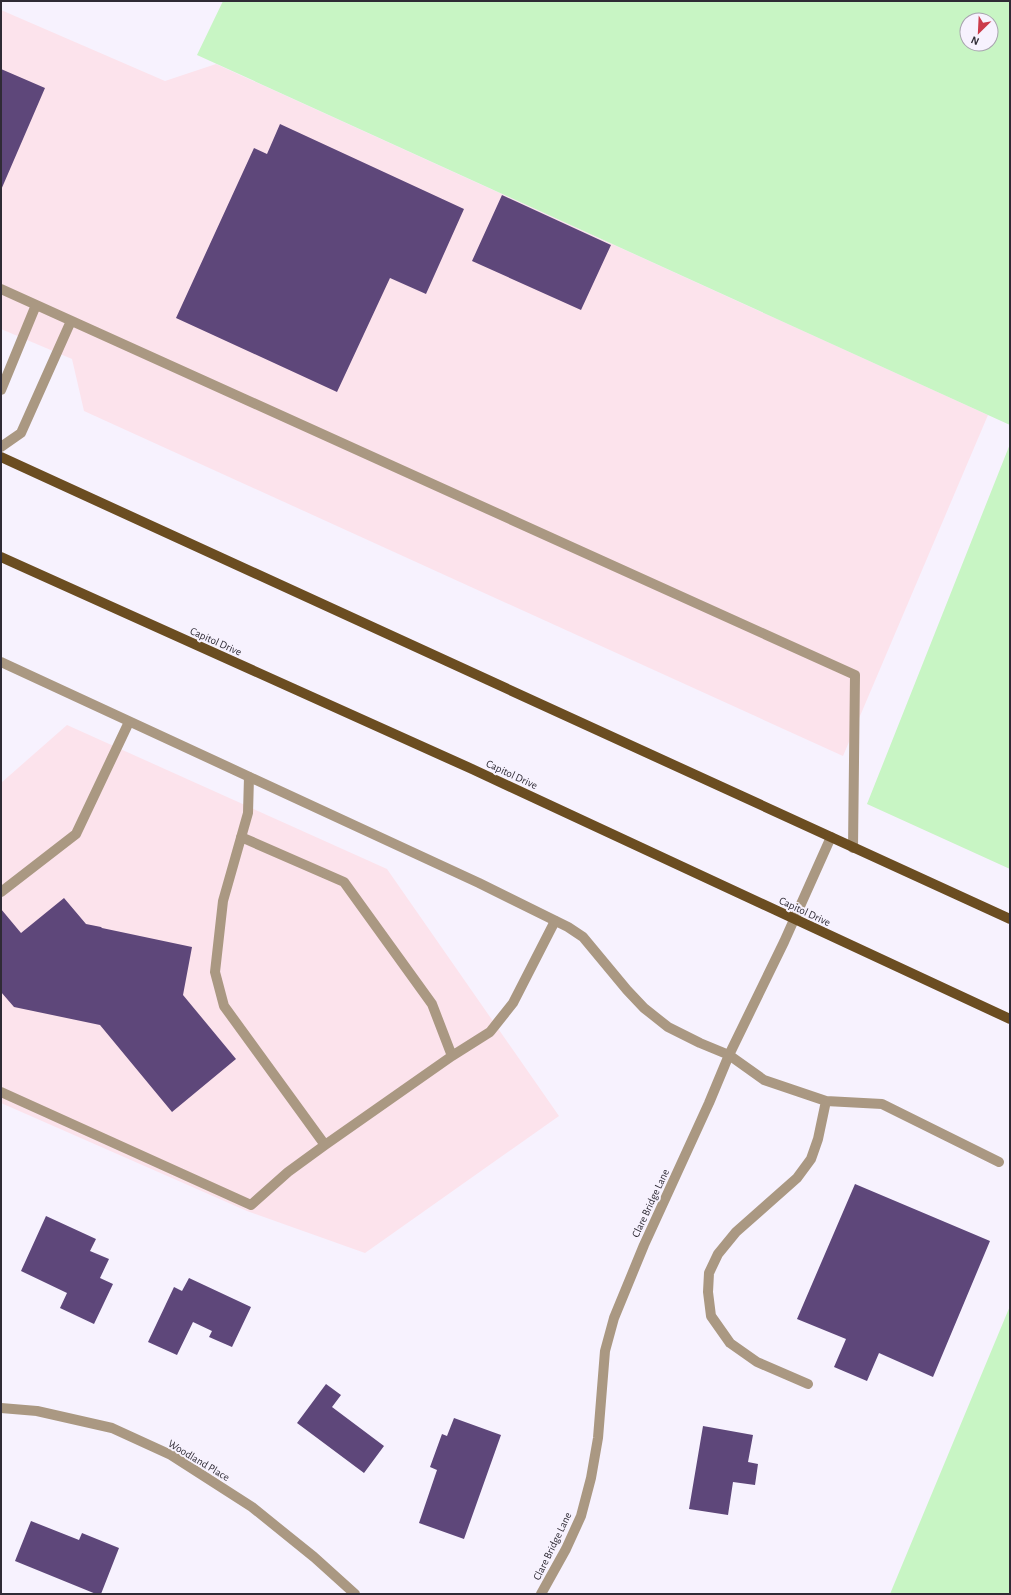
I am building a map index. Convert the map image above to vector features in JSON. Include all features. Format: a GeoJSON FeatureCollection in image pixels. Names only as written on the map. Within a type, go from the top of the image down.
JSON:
{"type":"FeatureCollection","features":[{"type":"Feature","properties":{"kind":"main road"},"geometry":{"type":"LineString","coordinates":[[1,457],[1010,919]]}},
{"type":"Feature","properties":{"kind":"main road","name":"Capitol Drive"},"geometry":{"type":"LineString","coordinates":[[1,557],[472,769],[1010,1019]]}},
{"type":"Feature","properties":{"kind":"street"},"geometry":{"type":"LineString","coordinates":[[1,289],[855,675],[853,848]]}},
{"type":"Feature","properties":{"kind":"street"},"geometry":{"type":"LineString","coordinates":[[1,390],[36,306]]}},
{"type":"Feature","properties":{"kind":"street"},"geometry":{"type":"LineString","coordinates":[[1,446],[21,433],[71,321]]}},
{"type":"Feature","properties":{"kind":"street"},"geometry":{"type":"LineString","coordinates":[[1,662],[479,883],[568,927],[583,937],[627,990],[644,1008],[668,1027],[729,1055],[764,1080],[826,1101],[882,1104],[999,1162]]}},
{"type":"Feature","properties":{"kind":"street"},"geometry":{"type":"LineString","coordinates":[[1,892],[76,834],[129,722]]}},
{"type":"Feature","properties":{"kind":"street"},"geometry":{"type":"LineString","coordinates":[[249,777],[248,813],[223,901],[215,972],[224,1006],[325,1145]]}},
{"type":"Feature","properties":{"kind":"street"},"geometry":{"type":"LineString","coordinates":[[241,837],[344,882],[432,1004],[452,1056]]}},
{"type":"Feature","properties":{"kind":"street","name":"Clare Bridge Lane"},"geometry":{"type":"LineString","coordinates":[[541,1594],[566,1549],[581,1516],[585,1501],[591,1478],[598,1438],[605,1351],[614,1318],[644,1246],[709,1103],[729,1055],[784,942],[831,837]]}},
{"type":"Feature","properties":{"kind":"street"},"geometry":{"type":"LineString","coordinates":[[1,1092],[251,1204],[288,1172],[325,1145],[452,1056],[490,1032],[513,1003],[555,921]]}},
{"type":"Feature","properties":{"kind":"street"},"geometry":{"type":"LineString","coordinates":[[808,1384],[757,1362],[730,1344],[711,1316],[708,1292],[709,1273],[718,1254],[736,1232],[797,1178],[811,1159],[818,1139],[826,1101]]}},
{"type":"Feature","properties":{"kind":"street","name":"Woodland Place"},"geometry":{"type":"LineString","coordinates":[[1,1408],[37,1411],[112,1428],[171,1455],[252,1507],[314,1557],[355,1594]]}},
{"type":"Feature","properties":{"kind":"shaded area"},"geometry":{"type":"Polygon","coordinates":[[[1,10],[165,81],[216,64],[988,415],[843,756],[84,411],[72,359],[1,329],[1,10]]]}},
{"type":"Feature","properties":{"kind":"shaded area"},"geometry":{"type":"Polygon","coordinates":[[[67,725],[387,869],[559,1116],[365,1253],[247,1211],[1,1103],[1,783],[67,725]]]}},
{"type":"Feature","properties":{"kind":"green space"},"geometry":{"type":"Polygon","coordinates":[[[223,1],[1010,1],[1010,425],[197,55],[223,1]]]}},
{"type":"Feature","properties":{"kind":"green space"},"geometry":{"type":"Polygon","coordinates":[[[1010,444],[1010,869],[867,804],[1010,444]]]}},
{"type":"Feature","properties":{"kind":"green space"},"geometry":{"type":"Polygon","coordinates":[[[1010,1306],[1010,1594],[890,1594],[1010,1306]]]}},
{"type":"Feature","properties":{"kind":"building"},"geometry":{"type":"Polygon","coordinates":[[[1,69],[45,88],[1,190],[1,69]]]}},
{"type":"Feature","properties":{"kind":"building"},"geometry":{"type":"Polygon","coordinates":[[[280,124],[464,209],[426,294],[390,278],[337,392],[176,318],[254,148],[267,154],[280,124]]]}},
{"type":"Feature","properties":{"kind":"building"},"geometry":{"type":"Polygon","coordinates":[[[502,195],[611,245],[581,310],[472,261],[502,195]]]}},
{"type":"Feature","properties":{"kind":"building"},"geometry":{"type":"Polygon","coordinates":[[[64,898],[86,924],[192,947],[183,995],[236,1059],[172,1112],[100,1025],[14,1007],[1,992],[1,909],[21,933],[64,898]]]}},
{"type":"Feature","properties":{"kind":"building"},"geometry":{"type":"Polygon","coordinates":[[[855,1184],[990,1241],[933,1377],[879,1353],[867,1381],[834,1367],[846,1339],[797,1319],[855,1184]]]}},
{"type":"Feature","properties":{"kind":"building"},"geometry":{"type":"Polygon","coordinates":[[[46,1216],[96,1239],[90,1251],[109,1259],[100,1278],[113,1284],[94,1324],[60,1308],[67,1293],[21,1271],[46,1216]]]}},
{"type":"Feature","properties":{"kind":"building"},"geometry":{"type":"Polygon","coordinates":[[[189,1278],[251,1307],[232,1347],[209,1337],[212,1331],[193,1322],[177,1355],[148,1342],[174,1287],[182,1291],[189,1278]]]}},
{"type":"Feature","properties":{"kind":"building"},"geometry":{"type":"Polygon","coordinates":[[[326,1384],[341,1395],[332,1407],[384,1446],[364,1473],[297,1423],[326,1384]]]}},
{"type":"Feature","properties":{"kind":"building"},"geometry":{"type":"Polygon","coordinates":[[[454,1418],[501,1435],[464,1539],[419,1523],[437,1470],[430,1467],[442,1434],[447,1436],[454,1418]]]}},
{"type":"Feature","properties":{"kind":"building"},"geometry":{"type":"Polygon","coordinates":[[[703,1426],[753,1435],[748,1462],[758,1464],[755,1485],[733,1482],[728,1515],[689,1509],[703,1426]]]}},
{"type":"Feature","properties":{"kind":"building"},"geometry":{"type":"Polygon","coordinates":[[[31,1521],[79,1540],[82,1533],[119,1548],[101,1594],[96,1594],[15,1561],[31,1521]]]}}]}
